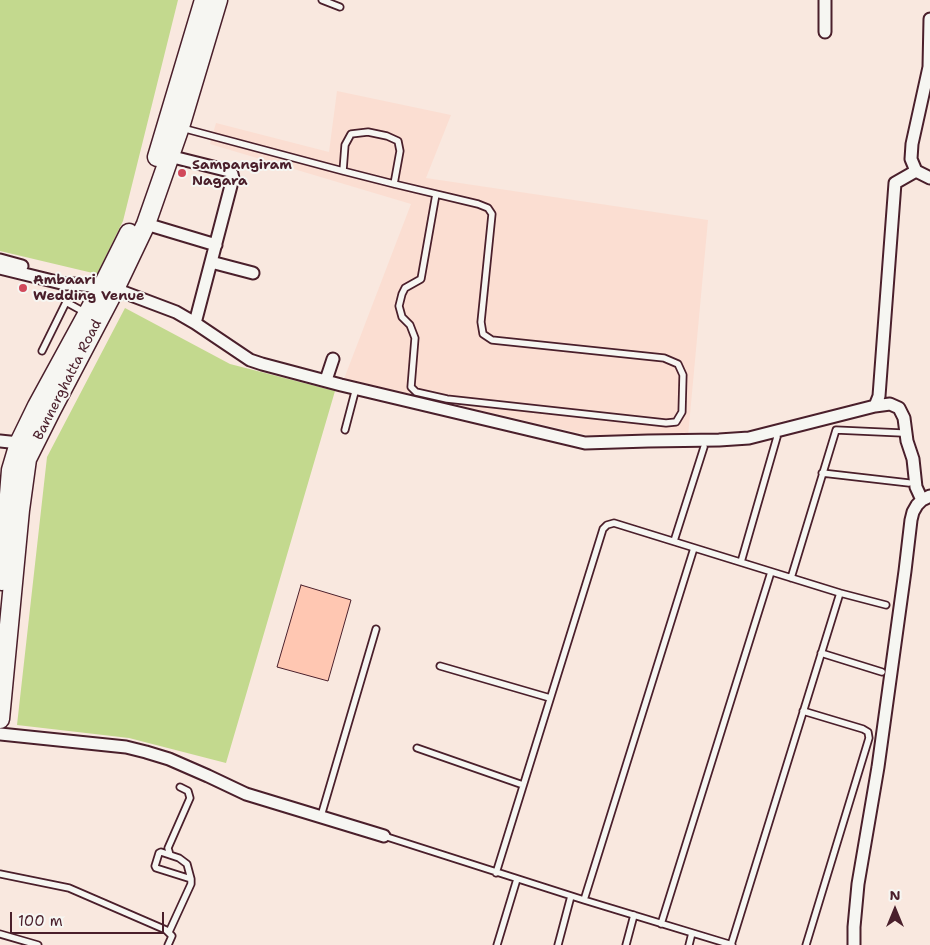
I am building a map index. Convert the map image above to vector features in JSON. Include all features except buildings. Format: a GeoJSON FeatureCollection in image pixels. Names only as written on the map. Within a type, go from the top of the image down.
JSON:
{"type":"FeatureCollection","features":[{"type":"Feature","properties":{"kind":"main road","name":"Bannerghatta Road"},"geometry":{"type":"LineString","coordinates":[[0,598],[10,478],[19,443],[87,314],[108,288],[146,224],[204,0]]}},
{"type":"Feature","properties":{"kind":"main road","name":"Bannerghatta Road"},"geometry":{"type":"LineString","coordinates":[[0,719],[20,510],[27,459],[108,288],[136,219],[180,127],[218,0]]}},
{"type":"Feature","properties":{"kind":"street"},"geometry":{"type":"LineString","coordinates":[[825,0],[825,32]]}},
{"type":"Feature","properties":{"kind":"street"},"geometry":{"type":"LineString","coordinates":[[930,19],[929,67],[912,144],[911,159],[916,170],[930,178]]}},
{"type":"Feature","properties":{"kind":"street"},"geometry":{"type":"LineString","coordinates":[[164,160],[229,171],[233,178],[195,323]]}},
{"type":"Feature","properties":{"kind":"street"},"geometry":{"type":"LineString","coordinates":[[876,406],[879,396],[895,183],[916,170]]}},
{"type":"Feature","properties":{"kind":"street"},"geometry":{"type":"LineString","coordinates":[[146,224],[216,245]]}},
{"type":"Feature","properties":{"kind":"street"},"geometry":{"type":"LineString","coordinates":[[0,260],[66,278],[75,284]]}},
{"type":"Feature","properties":{"kind":"street"},"geometry":{"type":"LineString","coordinates":[[211,262],[253,273]]}},
{"type":"Feature","properties":{"kind":"street"},"geometry":{"type":"LineString","coordinates":[[0,268],[65,284],[108,288],[176,312],[250,360],[356,388],[585,443],[749,438],[876,406],[890,404],[895,406],[903,414],[907,440],[913,459],[916,487],[926,498],[912,512],[878,767],[858,884],[854,945]]}},
{"type":"Feature","properties":{"kind":"street"},"geometry":{"type":"LineString","coordinates":[[326,380],[333,359]]}},
{"type":"Feature","properties":{"kind":"street"},"geometry":{"type":"LineString","coordinates":[[0,442],[19,443]]}},
{"type":"Feature","properties":{"kind":"street"},"geometry":{"type":"LineString","coordinates":[[0,734],[126,748],[146,752],[169,759],[246,794],[384,836]]}},
{"type":"Feature","properties":{"kind":"lane"},"geometry":{"type":"LineString","coordinates":[[322,0],[340,7]]}},
{"type":"Feature","properties":{"kind":"lane"},"geometry":{"type":"LineString","coordinates":[[180,127],[343,171],[478,204],[488,208],[492,214],[481,322],[482,334],[492,340],[664,358],[678,364],[683,375],[682,412],[676,422],[666,423],[447,399],[416,392],[411,387],[416,338],[410,325],[402,317],[399,306],[405,288],[421,278],[436,194]]}},
{"type":"Feature","properties":{"kind":"lane"},"geometry":{"type":"LineString","coordinates":[[343,171],[345,145],[351,134],[368,132],[387,136],[398,141],[400,150],[394,184]]}},
{"type":"Feature","properties":{"kind":"lane"},"geometry":{"type":"LineString","coordinates":[[42,351],[75,284]]}},
{"type":"Feature","properties":{"kind":"lane"},"geometry":{"type":"LineString","coordinates":[[66,302],[87,314]]}},
{"type":"Feature","properties":{"kind":"lane"},"geometry":{"type":"LineString","coordinates":[[345,430],[356,388]]}},
{"type":"Feature","properties":{"kind":"lane"},"geometry":{"type":"LineString","coordinates":[[791,578],[836,430],[902,433]]}},
{"type":"Feature","properties":{"kind":"lane"},"geometry":{"type":"LineString","coordinates":[[741,562],[777,437]]}},
{"type":"Feature","properties":{"kind":"lane"},"geometry":{"type":"LineString","coordinates":[[674,541],[704,447]]}},
{"type":"Feature","properties":{"kind":"lane"},"geometry":{"type":"LineString","coordinates":[[822,473],[909,483]]}},
{"type":"Feature","properties":{"kind":"lane"},"geometry":{"type":"LineString","coordinates":[[496,873],[603,529],[607,525],[614,523],[840,593],[886,605]]}},
{"type":"Feature","properties":{"kind":"lane"},"geometry":{"type":"LineString","coordinates":[[584,900],[694,548]]}},
{"type":"Feature","properties":{"kind":"lane"},"geometry":{"type":"LineString","coordinates":[[661,924],[772,572]]}},
{"type":"Feature","properties":{"kind":"lane"},"geometry":{"type":"LineString","coordinates":[[384,836],[496,873],[732,945],[840,593]]}},
{"type":"Feature","properties":{"kind":"lane"},"geometry":{"type":"LineString","coordinates":[[321,816],[376,629]]}},
{"type":"Feature","properties":{"kind":"lane"},"geometry":{"type":"LineString","coordinates":[[821,653],[882,672]]}},
{"type":"Feature","properties":{"kind":"lane"},"geometry":{"type":"LineString","coordinates":[[440,666],[550,698]]}},
{"type":"Feature","properties":{"kind":"lane"},"geometry":{"type":"LineString","coordinates":[[803,711],[863,729],[868,732],[869,738],[806,945]]}},
{"type":"Feature","properties":{"kind":"lane"},"geometry":{"type":"LineString","coordinates":[[418,748],[523,785]]}},
{"type":"Feature","properties":{"kind":"lane"},"geometry":{"type":"LineString","coordinates":[[170,855],[168,848],[190,798],[188,791],[180,787]]}},
{"type":"Feature","properties":{"kind":"lane"},"geometry":{"type":"LineString","coordinates":[[169,932],[191,884],[191,879],[187,864],[178,858],[159,853],[156,868],[191,879]]}},
{"type":"Feature","properties":{"kind":"lane"},"geometry":{"type":"LineString","coordinates":[[0,874],[68,888],[169,932],[172,936],[168,945]]}},
{"type":"Feature","properties":{"kind":"lane"},"geometry":{"type":"LineString","coordinates":[[498,945],[517,879]]}},
{"type":"Feature","properties":{"kind":"lane"},"geometry":{"type":"LineString","coordinates":[[558,945],[571,896]]}},
{"type":"Feature","properties":{"kind":"lane"},"geometry":{"type":"LineString","coordinates":[[626,945],[634,915]]}},
{"type":"Feature","properties":{"kind":"lane"},"geometry":{"type":"LineString","coordinates":[[689,945],[692,933]]}},
{"type":"Feature","properties":{"kind":"lane"},"geometry":{"type":"LineString","coordinates":[[0,934],[38,945]]}},
{"type":"Feature","properties":{"kind":"shaded area"},"geometry":{"type":"Polygon","coordinates":[[[337,91],[451,115],[426,178],[708,220],[688,436],[588,435],[344,379],[411,204],[210,144],[216,123],[329,152],[337,91]]]}},
{"type":"Feature","properties":{"kind":"green space"},"geometry":{"type":"Polygon","coordinates":[[[0,0],[178,0],[123,221],[97,274],[0,251],[0,0]]]}},
{"type":"Feature","properties":{"kind":"green space"},"geometry":{"type":"Polygon","coordinates":[[[125,308],[230,364],[335,391],[226,763],[129,738],[17,725],[47,457],[125,308]]]}},
{"type":"Feature","properties":{"kind":"place","name":"Sampangiram Nagara"},"geometry":{"type":"Point","coordinates":[182,173]}},
{"type":"Feature","properties":{"kind":"place","name":"Ambaari Wedding Venue"},"geometry":{"type":"Point","coordinates":[23,288]}}]}
